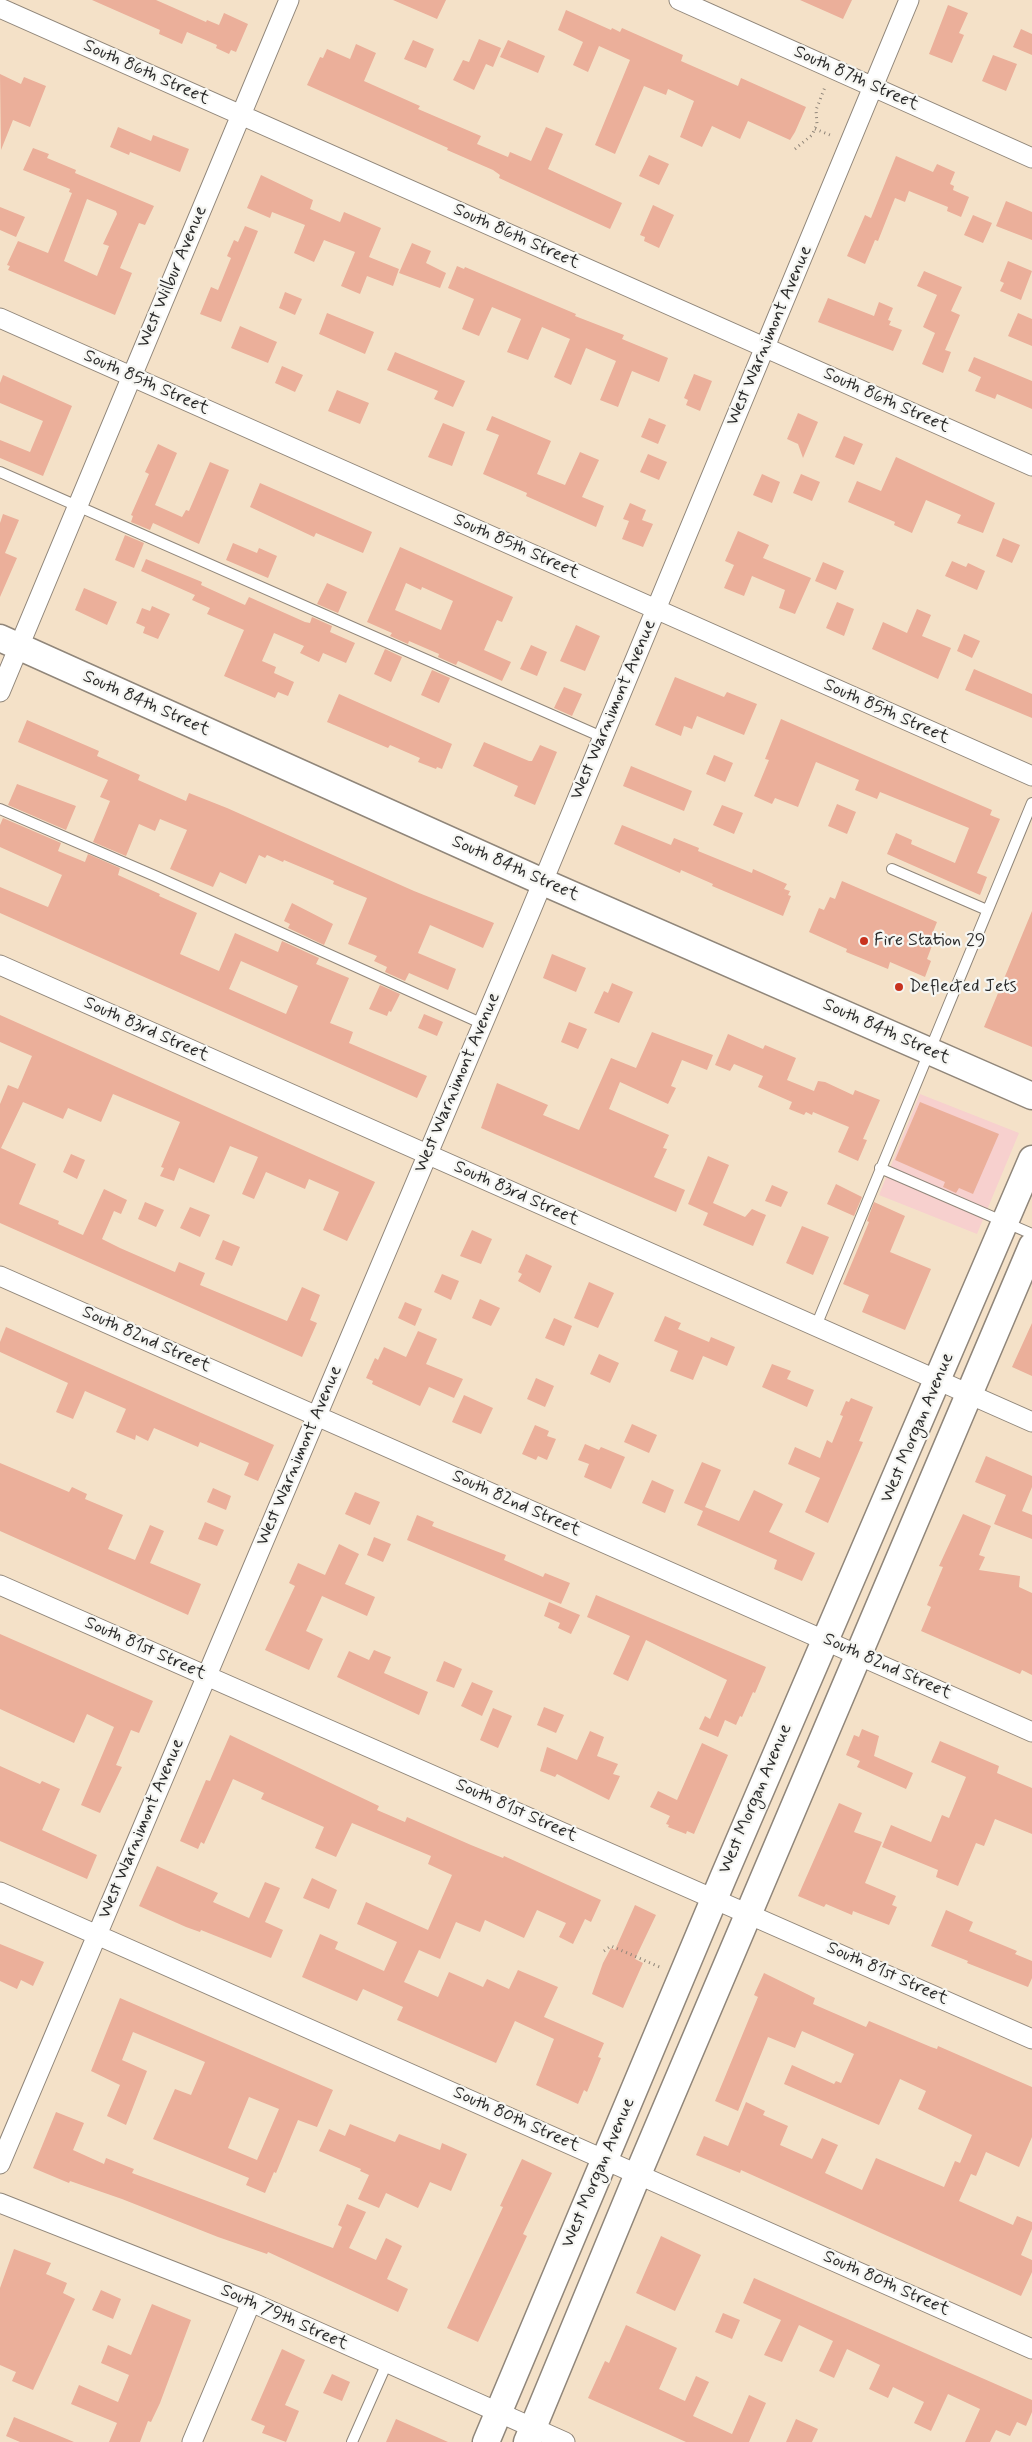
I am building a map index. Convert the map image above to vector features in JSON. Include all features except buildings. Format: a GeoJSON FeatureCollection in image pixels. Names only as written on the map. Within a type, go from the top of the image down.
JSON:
{"type":"FeatureCollection","features":[{"type":"Feature","properties":{"kind":"street","name":"West Wilbur Avenue"},"geometry":{"type":"LineString","coordinates":[[0,692],[10,643],[78,506],[289,0]]}},
{"type":"Feature","properties":{"kind":"street","name":"South 87th Street"},"geometry":{"type":"LineString","coordinates":[[679,0],[1032,158]]}},
{"type":"Feature","properties":{"kind":"street","name":"West Warnimont Avenue"},"geometry":{"type":"LineString","coordinates":[[0,2164],[483,1024],[909,0]]}},
{"type":"Feature","properties":{"kind":"street","name":"South 86th Street"},"geometry":{"type":"LineString","coordinates":[[0,8],[1032,466]]}},
{"type":"Feature","properties":{"kind":"street","name":"South 85th Street"},"geometry":{"type":"LineString","coordinates":[[0,318],[1032,776]]}},
{"type":"Feature","properties":{"kind":"street","name":"South 84th Street"},"geometry":{"type":"LineString","coordinates":[[10,643],[542,882],[1032,1096]]}},
{"type":"Feature","properties":{"kind":"street","name":"South 83rd Street"},"geometry":{"type":"LineString","coordinates":[[0,965],[1032,1422]]}},
{"type":"Feature","properties":{"kind":"street","name":"West Morgan Avenue"},"geometry":{"type":"LineString","coordinates":[[486,2442],[714,1897],[938,1381],[1032,1159]]}},
{"type":"Feature","properties":{"kind":"street","name":"West Morgan Avenue"},"geometry":{"type":"LineString","coordinates":[[530,2435],[638,2174],[1032,1246]]}},
{"type":"Feature","properties":{"kind":"street","name":"South 82nd Street"},"geometry":{"type":"LineString","coordinates":[[0,1276],[1032,1732]]}},
{"type":"Feature","properties":{"kind":"street","name":"South 81st Street"},"geometry":{"type":"LineString","coordinates":[[0,1585],[714,1897],[1032,2039]]}},
{"type":"Feature","properties":{"kind":"street","name":"South 80th Street"},"geometry":{"type":"LineString","coordinates":[[0,1892],[1032,2349]]}},
{"type":"Feature","properties":{"kind":"street","name":"South 79th Street"},"geometry":{"type":"LineString","coordinates":[[0,2203],[251,2302],[498,2413],[530,2435],[565,2442]]}},
{"type":"Feature","properties":{"kind":"street"},"geometry":{"type":"LineString","coordinates":[[192,2442],[251,2302]]}},
{"type":"Feature","properties":{"kind":"lane"},"geometry":{"type":"LineString","coordinates":[[0,472],[602,737]]}},
{"type":"Feature","properties":{"kind":"lane"},"geometry":{"type":"LineString","coordinates":[[816,1326],[928,1050],[1032,803]]}},
{"type":"Feature","properties":{"kind":"lane"},"geometry":{"type":"LineString","coordinates":[[0,809],[164,880],[483,1024]]}},
{"type":"Feature","properties":{"kind":"lane"},"geometry":{"type":"LineString","coordinates":[[892,869],[987,910]]}},
{"type":"Feature","properties":{"kind":"lane"},"geometry":{"type":"LineString","coordinates":[[880,1168],[1032,1234]]}},
{"type":"Feature","properties":{"kind":"lane"},"geometry":{"type":"LineString","coordinates":[[352,2442],[387,2363]]}},
{"type":"Feature","properties":{"kind":"path"},"geometry":{"type":"LineString","coordinates":[[795,148],[812,135],[815,129],[817,124],[816,110],[825,87]]}},
{"type":"Feature","properties":{"kind":"path"},"geometry":{"type":"LineString","coordinates":[[815,129],[830,136]]}},
{"type":"Feature","properties":{"kind":"path"},"geometry":{"type":"LineString","coordinates":[[604,1951],[611,1946],[667,1970]]}},
{"type":"Feature","properties":{"kind":"shaded area"},"geometry":{"type":"Polygon","coordinates":[[[920,1094],[1019,1133],[977,1234],[879,1195],[920,1094]]]}},
{"type":"Feature","properties":{"kind":"place","name":"Fire Station 29"},"geometry":{"type":"Point","coordinates":[864,941]}},
{"type":"Feature","properties":{"kind":"place","name":"Deflected Jets"},"geometry":{"type":"Point","coordinates":[899,987]}}]}
